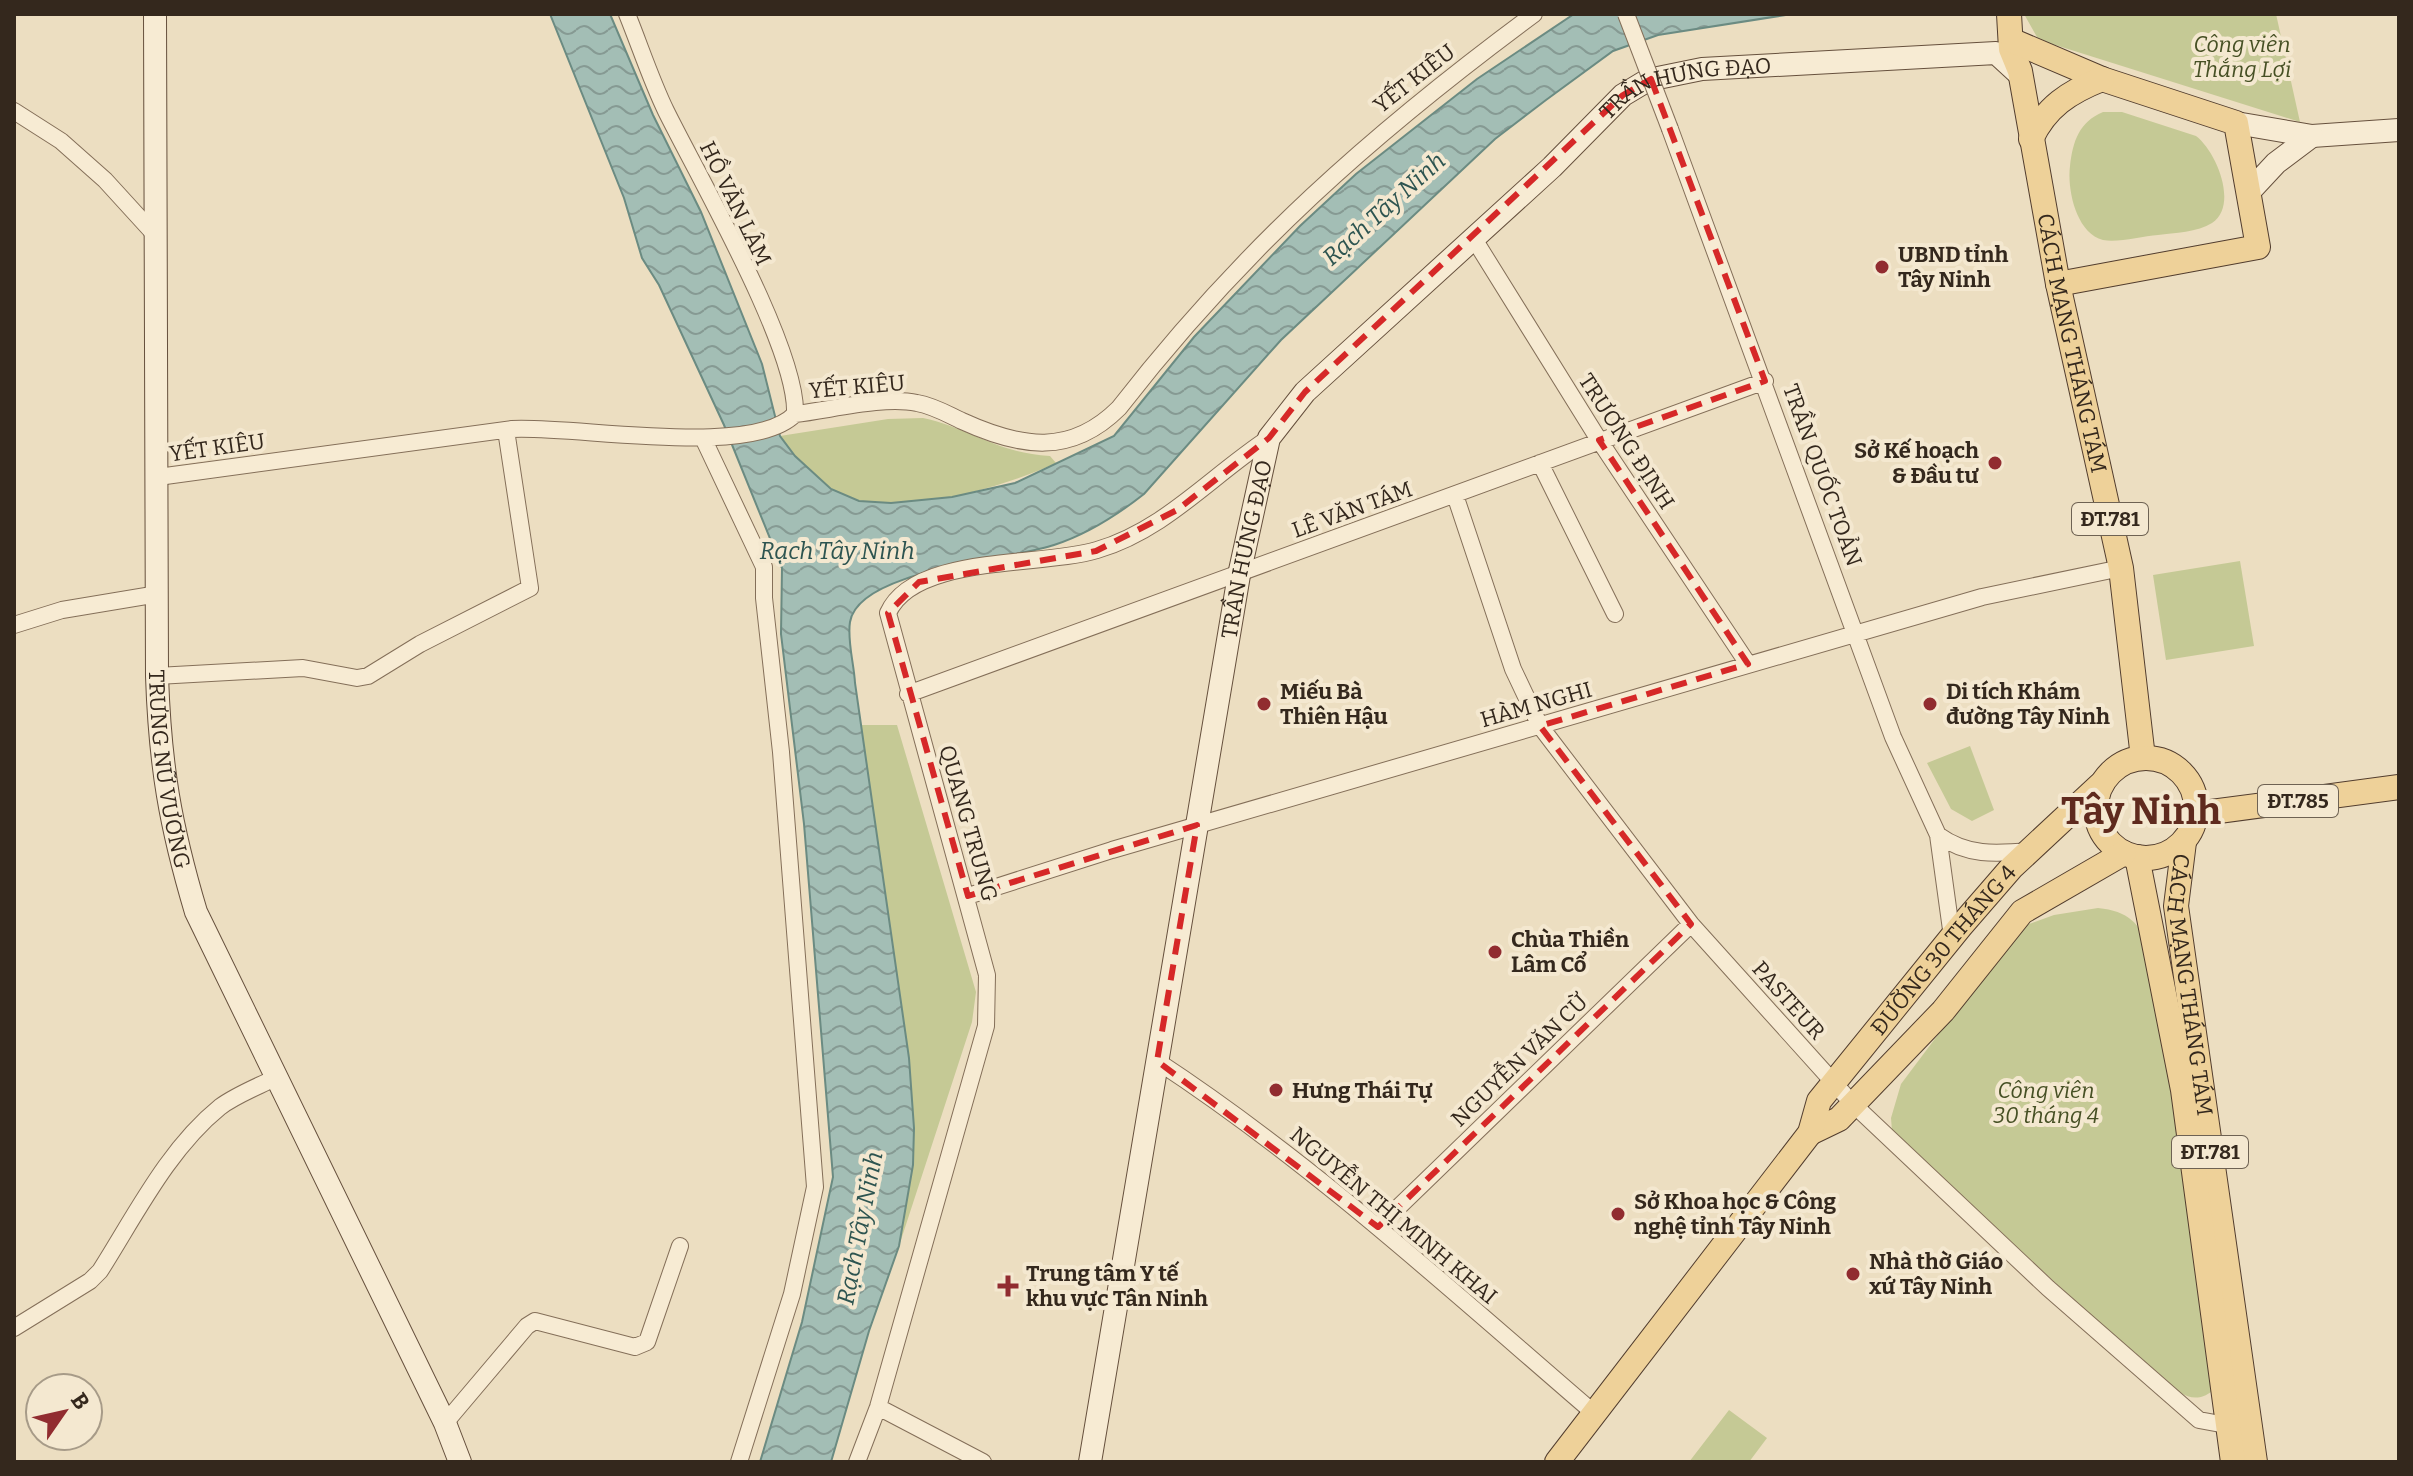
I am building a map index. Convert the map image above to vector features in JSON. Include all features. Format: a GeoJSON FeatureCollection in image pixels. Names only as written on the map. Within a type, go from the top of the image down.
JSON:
{"type":"FeatureCollection","features":[{"type":"Feature","properties":{"kind":"main road","name":"CÁCH MẠNG THÁNG TÁM"},"geometry":{"type":"LineString","coordinates":[[2008,34],[2018,47],[2020,74],[2058,284],[2121,568],[2143,758]]}},
{"type":"Feature","properties":{"kind":"main road","name":"TRẦN HƯNG ĐẠO"},"geometry":{"type":"LineString","coordinates":[[2008,34],[2102,79],[2236,123]]}},
{"type":"Feature","properties":{"kind":"main road"},"geometry":{"type":"LineString","coordinates":[[2031,139],[2041,119],[2054,105],[2102,79]]}},
{"type":"Feature","properties":{"kind":"main road"},"geometry":{"type":"LineString","coordinates":[[2058,284],[2258,247],[2236,123]]}},
{"type":"Feature","properties":{"kind":"main road"},"geometry":{"type":"LineString","coordinates":[[2143,758],[2158,758],[2183,773],[2196,799],[2196,814],[2184,842],[2161,856],[2131,855],[2105,837],[2096,810],[2100,785],[2119,765],[2143,758]]}},
{"type":"Feature","properties":{"kind":"main road","name":"ĐƯỜNG 30 THÁNG 4"},"geometry":{"type":"LineString","coordinates":[[1557,1462],[1810,1133],[1819,1101],[1833,1083],[1952,937],[2030,851],[2100,785]]}},
{"type":"Feature","properties":{"kind":"main road","name":"ĐT.785"},"geometry":{"type":"LineString","coordinates":[[2196,814],[2399,787]]}},
{"type":"Feature","properties":{"kind":"main road","name":"CÁCH MẠNG THÁNG TÁM"},"geometry":{"type":"LineString","coordinates":[[2184,842],[2176,906],[2237,1423],[2233,1462]]}},
{"type":"Feature","properties":{"kind":"main road","name":"CÁCH MẠNG THÁNG TÁM"},"geometry":{"type":"LineString","coordinates":[[2131,855],[2183,1090],[2237,1423],[2255,1462]]}},
{"type":"Feature","properties":{"kind":"main road","name":"ĐƯỜNG 30 THÁNG 4"},"geometry":{"type":"LineString","coordinates":[[1810,1133],[1833,1123],[1943,1011],[2022,912],[2131,855]]}},
{"type":"Feature","properties":{"kind":"street","name":"TRƯNG NỮ VƯƠNG"},"geometry":{"type":"LineString","coordinates":[[155,14],[157,676],[160,760],[172,833],[196,912],[445,1423],[460,1462]]}},
{"type":"Feature","properties":{"kind":"street","name":"HỒ VĂN LÂM"},"geometry":{"type":"LineString","coordinates":[[627,14],[665,108],[778,344],[792,387],[795,414]]}},
{"type":"Feature","properties":{"kind":"street","name":"YẾT KIÊU"},"geometry":{"type":"LineString","coordinates":[[158,477],[506,430],[539,428],[609,435],[724,436],[780,426],[795,414],[915,402],[1003,439],[1040,443],[1082,437],[1100,428],[1236,268],[1311,193],[1375,137],[1534,14]]}},
{"type":"Feature","properties":{"kind":"street","name":"TRẦN QUỐC TOẢN"},"geometry":{"type":"LineString","coordinates":[[1626,14],[1765,381],[1893,737],[1938,835],[1952,937]]}},
{"type":"Feature","properties":{"kind":"street","name":"TRẦN HƯNG ĐẠO"},"geometry":{"type":"LineString","coordinates":[[1090,1462],[1239,575],[1269,438],[1305,392],[1474,239],[1623,95],[1648,80],[1702,69],[2008,34]]}},
{"type":"Feature","properties":{"kind":"street"},"geometry":{"type":"LineString","coordinates":[[14,111],[61,141],[105,180],[157,237]]}},
{"type":"Feature","properties":{"kind":"street","name":"TRẦN HƯNG ĐẠO"},"geometry":{"type":"LineString","coordinates":[[2236,123],[2312,136],[2399,130]]}},
{"type":"Feature","properties":{"kind":"street"},"geometry":{"type":"LineString","coordinates":[[2249,192],[2276,163],[2312,136]]}},
{"type":"Feature","properties":{"kind":"street","name":"TRƯƠNG ĐỊNH"},"geometry":{"type":"LineString","coordinates":[[1474,239],[1599,440],[1748,664]]}},
{"type":"Feature","properties":{"kind":"street","name":"LÊ VĂN TÁM"},"geometry":{"type":"LineString","coordinates":[[908,694],[1765,381]]}},
{"type":"Feature","properties":{"kind":"street"},"geometry":{"type":"LineString","coordinates":[[157,676],[303,668],[357,678],[530,588],[506,430]]}},
{"type":"Feature","properties":{"kind":"street"},"geometry":{"type":"LineString","coordinates":[[703,438],[764,567],[766,579],[764,598],[781,752],[815,1187],[792,1294],[739,1462]]}},
{"type":"Feature","properties":{"kind":"street","name":"QUANG TRUNG"},"geometry":{"type":"LineString","coordinates":[[857,1462],[878,1407],[986,1026],[987,975],[968,896],[908,694],[888,613],[900,594],[919,582],[970,569],[1096,551],[1145,529],[1177,510],[1234,461],[1269,438]]}},
{"type":"Feature","properties":{"kind":"street"},"geometry":{"type":"LineString","coordinates":[[1540,463],[1615,614]]}},
{"type":"Feature","properties":{"kind":"street","name":"PASTEUR"},"geometry":{"type":"LineString","coordinates":[[1455,495],[1513,669],[1540,726],[1691,924],[1853,1104],[2048,1288],[2199,1420],[2237,1423]]}},
{"type":"Feature","properties":{"kind":"street","name":"HÀM NGHI"},"geometry":{"type":"LineString","coordinates":[[968,896],[1197,825],[1982,597],[2121,568]]}},
{"type":"Feature","properties":{"kind":"street"},"geometry":{"type":"LineString","coordinates":[[14,625],[62,610],[158,594]]}},
{"type":"Feature","properties":{"kind":"street"},"geometry":{"type":"LineString","coordinates":[[1938,835],[1953,845],[1979,853],[2030,851]]}},
{"type":"Feature","properties":{"kind":"street","name":"NGUYỄN VĂN CỪ"},"geometry":{"type":"LineString","coordinates":[[1378,1227],[1691,924]]}},
{"type":"Feature","properties":{"kind":"street","name":"NGUYỄN THỊ MINH KHAI"},"geometry":{"type":"LineString","coordinates":[[1157,1061],[1226,1106],[1378,1227],[1595,1414]]}},
{"type":"Feature","properties":{"kind":"street"},"geometry":{"type":"LineString","coordinates":[[14,1328],[90,1281],[100,1271],[159,1177],[199,1125],[223,1105],[275,1078]]}},
{"type":"Feature","properties":{"kind":"street"},"geometry":{"type":"LineString","coordinates":[[445,1423],[527,1326],[535,1321],[635,1347],[647,1342],[680,1246]]}},
{"type":"Feature","properties":{"kind":"street"},"geometry":{"type":"LineString","coordinates":[[878,1407],[983,1462]]}},
{"type":"Feature","properties":{"kind":"highlighted area"},"geometry":{"type":"Polygon","coordinates":[[[1651,79],[1765,381],[1599,440],[1748,664],[1540,726],[1691,924],[1378,1227],[1157,1061],[1197,825],[968,896],[888,613],[919,582],[1096,551],[1177,510],[1269,438],[1305,392],[1623,95],[1651,79]]]}},
{"type":"Feature","properties":{"kind":"green space","name":"Công viên Thắng Lợi"},"geometry":{"type":"Polygon","coordinates":[[[2024,14],[2276,14],[2300,122],[2049,43],[2037,37],[2024,14]]]}},
{"type":"Feature","properties":{"kind":"green space","name":"Công viên Thắng Lợi"},"geometry":{"type":"Polygon","coordinates":[[[2103,112],[2122,112],[2196,136],[2204,143],[2222,178],[2224,204],[2220,215],[2206,226],[2186,232],[2116,241],[2103,240],[2086,229],[2072,198],[2070,166],[2079,133],[2088,121],[2103,112]]]}},
{"type":"Feature","properties":{"kind":"green space"},"geometry":{"type":"Polygon","coordinates":[[[923,418],[1014,450],[1050,456],[1056,463],[960,495],[882,504],[848,497],[825,484],[780,436],[888,419],[923,418]]]}},
{"type":"Feature","properties":{"kind":"green space"},"geometry":{"type":"Polygon","coordinates":[[[2240,561],[2254,646],[2166,660],[2153,575],[2240,561]]]}},
{"type":"Feature","properties":{"kind":"green space"},"geometry":{"type":"Polygon","coordinates":[[[861,725],[897,725],[976,992],[972,1022],[899,1246],[913,1165],[909,1058],[861,725]]]}},
{"type":"Feature","properties":{"kind":"green space"},"geometry":{"type":"Polygon","coordinates":[[[1970,746],[1994,810],[1972,821],[1951,809],[1927,763],[1970,746]]]}},
{"type":"Feature","properties":{"kind":"green space","name":"Công viên 30 tháng 4"},"geometry":{"type":"Polygon","coordinates":[[[2098,908],[2118,912],[2132,920],[2142,933],[2149,951],[2212,1359],[2212,1391],[2199,1397],[2187,1396],[2163,1383],[1892,1131],[1891,1118],[1901,1084],[2018,928],[2054,915],[2098,908]]]}},
{"type":"Feature","properties":{"kind":"green space"},"geometry":{"type":"Polygon","coordinates":[[[1729,1410],[1767,1438],[1749,1462],[1689,1462],[1729,1410]]]}},
{"type":"Feature","properties":{"kind":"water","name":"Rạch Tây Ninh"},"geometry":{"type":"Polygon","coordinates":[[[550,14],[610,14],[653,115],[701,212],[762,364],[780,436],[795,456],[831,489],[859,501],[891,503],[952,497],[1015,483],[1114,436],[1194,337],[1300,226],[1356,174],[1477,79],[1574,14],[1792,14],[1658,35],[1613,51],[1495,139],[1281,340],[1144,494],[1101,524],[1066,541],[907,578],[880,590],[860,604],[850,622],[850,644],[909,1058],[913,1165],[899,1246],[869,1331],[831,1462],[760,1462],[802,1322],[833,1177],[804,824],[781,634],[782,568],[724,425],[659,285],[642,258],[624,198],[550,14]]]}},
{"type":"Feature","properties":{"kind":"place","name":"UBND tỉnh Tây Ninh"},"geometry":{"type":"Point","coordinates":[1882,267]}},
{"type":"Feature","properties":{"kind":"place","name":"Sở Kế hoạch & Đầu tư"},"geometry":{"type":"Point","coordinates":[1995,463]}},
{"type":"Feature","properties":{"kind":"place","name":"Miếu Bà Thiên Hậu"},"geometry":{"type":"Point","coordinates":[1264,704]}},
{"type":"Feature","properties":{"kind":"place","name":"Di tích Khám đường Tây Ninh"},"geometry":{"type":"Point","coordinates":[1930,704]}},
{"type":"Feature","properties":{"kind":"place","name":"Chùa Thiền Lâm Cổ"},"geometry":{"type":"Point","coordinates":[1495,952]}},
{"type":"Feature","properties":{"kind":"place","name":"Hưng Thái Tự"},"geometry":{"type":"Point","coordinates":[1276,1090]}},
{"type":"Feature","properties":{"kind":"place","name":"Sở Khoa học & Công nghệ tỉnh Tây Ninh"},"geometry":{"type":"Point","coordinates":[1618,1214]}},
{"type":"Feature","properties":{"kind":"place","name":"Nhà thờ Giáo xứ Tây Ninh"},"geometry":{"type":"Point","coordinates":[1853,1274]}},
{"type":"Feature","properties":{"kind":"place","name":"Trung tâm Y tế khu vực Tân Ninh"},"geometry":{"type":"Point","coordinates":[1008,1286]}},
{"type":"Feature","properties":{"kind":"district","name":"Tây Ninh"},"geometry":{"type":"Point","coordinates":[2141,811]}}]}
